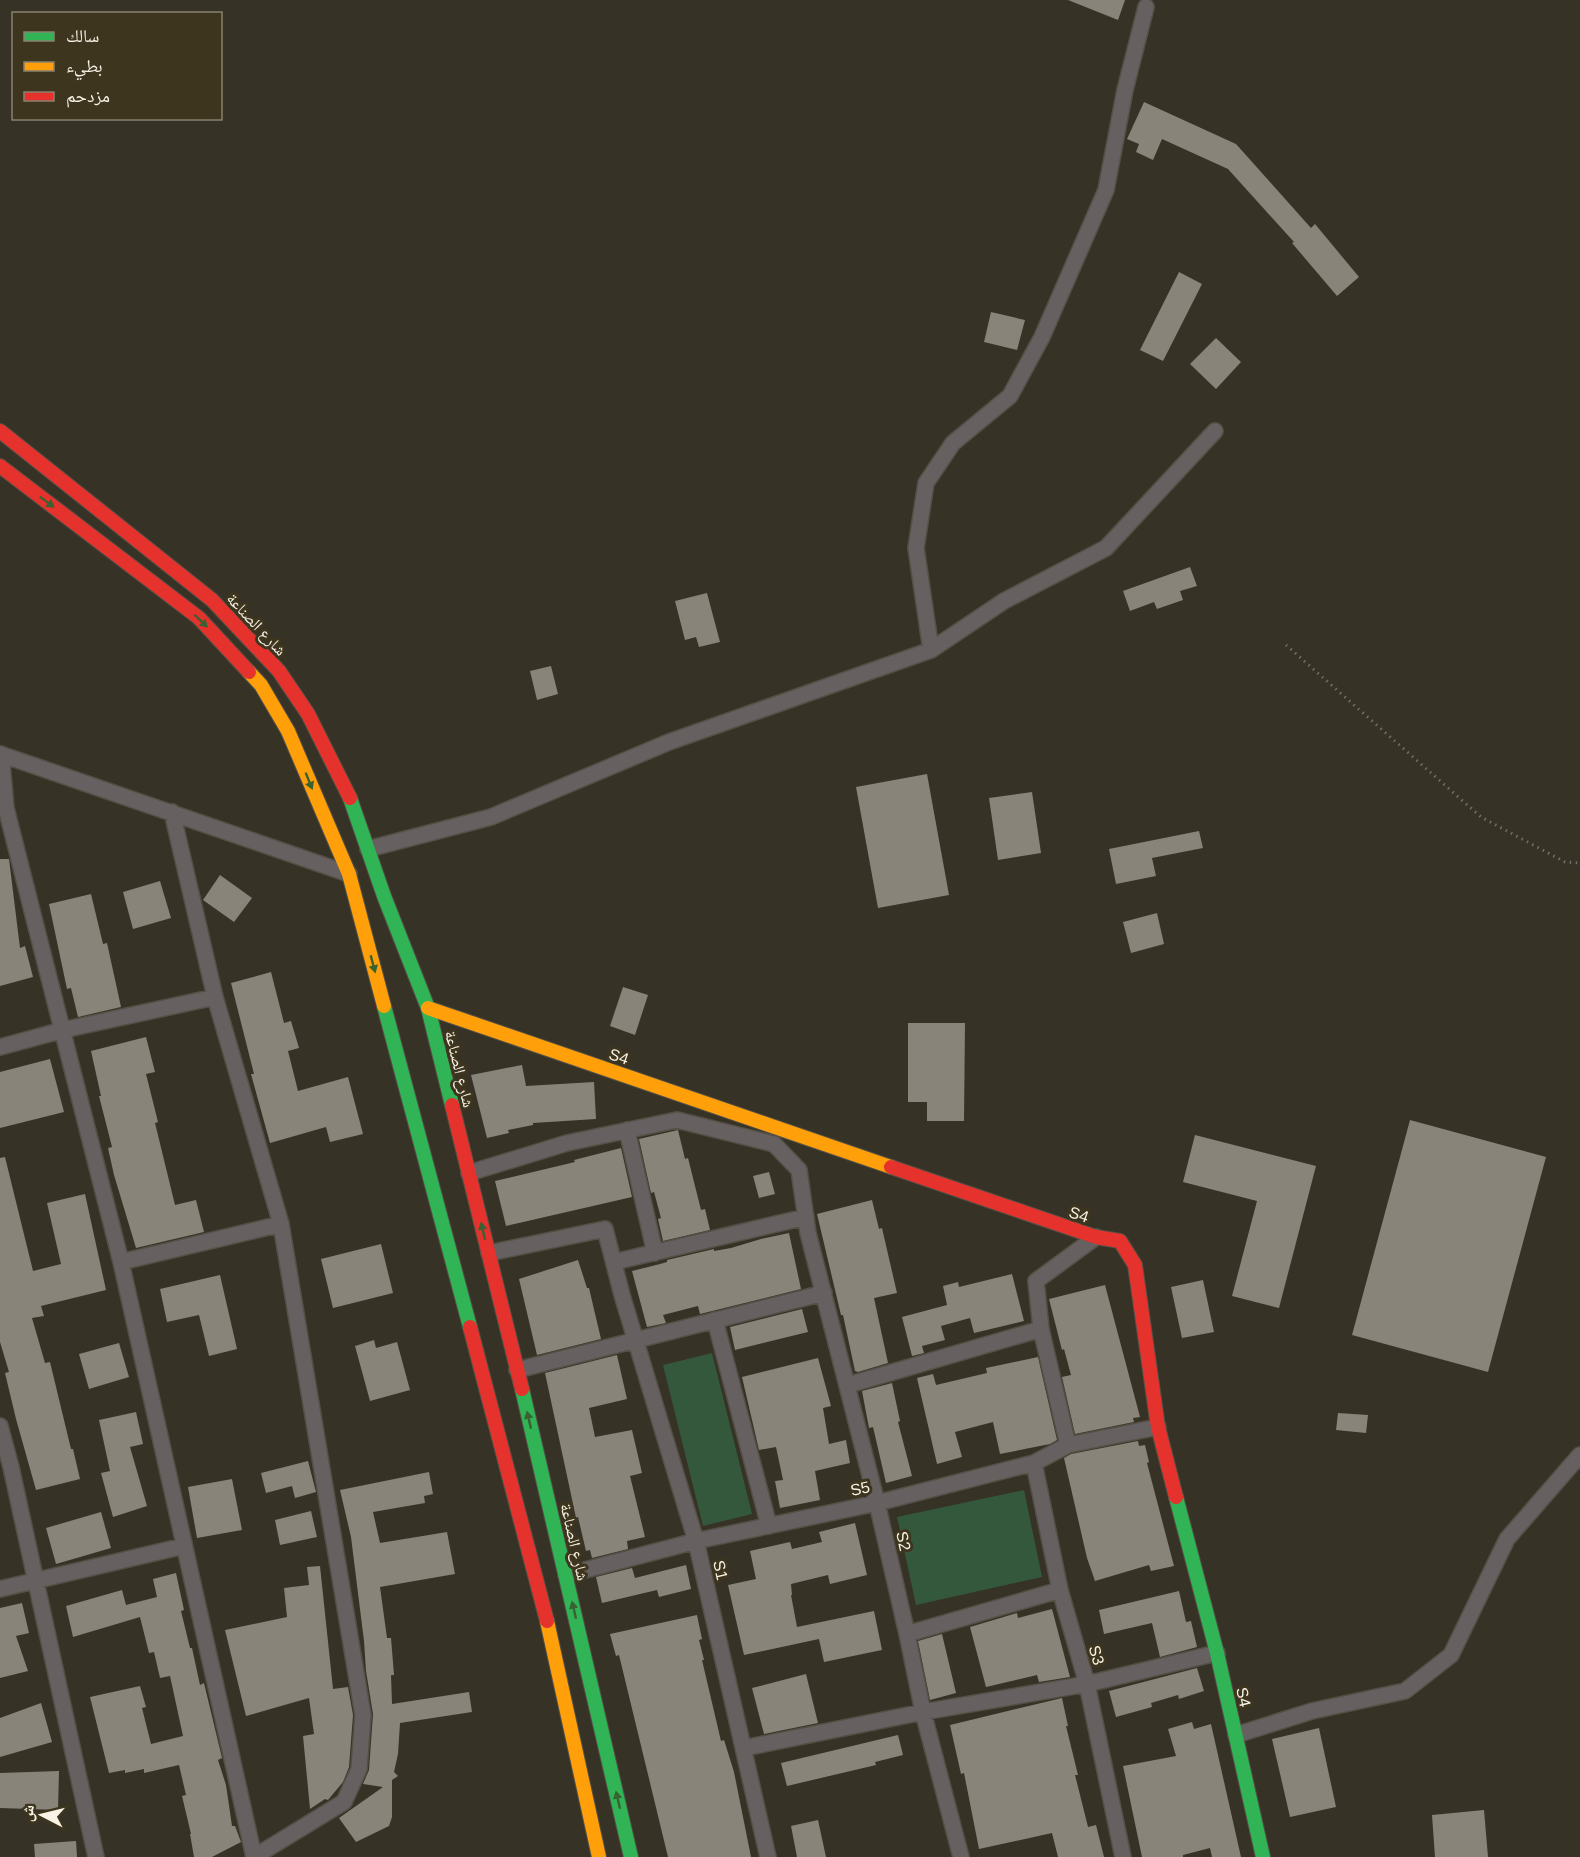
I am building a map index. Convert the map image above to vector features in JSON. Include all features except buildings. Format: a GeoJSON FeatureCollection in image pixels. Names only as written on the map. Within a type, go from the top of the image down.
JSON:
{"type":"FeatureCollection","features":[{"type":"Feature","properties":{"kind":"main road","name":"شارع الصناعة"},"geometry":{"type":"LineString","coordinates":[[0,431],[212,600],[279,671],[308,714],[350,798],[428,1008],[517,1370],[631,1857]]}},
{"type":"Feature","properties":{"kind":"main road"},"geometry":{"type":"LineString","coordinates":[[0,466],[199,618],[261,685],[288,731],[349,874],[542,1596],[598,1857]]}},
{"type":"Feature","properties":{"kind":"main road","name":"S4"},"geometry":{"type":"LineString","coordinates":[[428,1008],[1096,1237],[1120,1241],[1135,1265],[1158,1427],[1217,1653],[1263,1857]]}},
{"type":"Feature","properties":{"kind":"street"},"geometry":{"type":"LineString","coordinates":[[931,650],[916,548],[926,483],[953,443],[1010,396],[1042,337],[1106,190],[1125,90],[1146,7]]}},
{"type":"Feature","properties":{"kind":"street"},"geometry":{"type":"LineString","coordinates":[[368,849],[491,817],[669,742],[931,650],[1004,601],[1106,548],[1215,431]]}},
{"type":"Feature","properties":{"kind":"street"},"geometry":{"type":"LineString","coordinates":[[172,812],[215,997],[281,1224],[363,1714],[359,1769],[344,1802],[254,1857],[121,1262],[6,808],[0,754],[172,812],[349,874]]}},
{"type":"Feature","properties":{"kind":"street"},"geometry":{"type":"LineString","coordinates":[[0,1047],[63,1030],[215,997]]}},
{"type":"Feature","properties":{"kind":"street","name":"S2"},"geometry":{"type":"LineString","coordinates":[[469,1173],[567,1143],[677,1120],[774,1144],[799,1170],[808,1233],[877,1503],[923,1712],[961,1857]]}},
{"type":"Feature","properties":{"kind":"street"},"geometry":{"type":"LineString","coordinates":[[627,1130],[655,1252]]}},
{"type":"Feature","properties":{"kind":"street"},"geometry":{"type":"LineString","coordinates":[[614,1262],[806,1217]]}},
{"type":"Feature","properties":{"kind":"street"},"geometry":{"type":"LineString","coordinates":[[121,1262],[281,1224]]}},
{"type":"Feature","properties":{"kind":"street","name":"S1"},"geometry":{"type":"LineString","coordinates":[[489,1253],[605,1229],[622,1295],[696,1541],[768,1857]]}},
{"type":"Feature","properties":{"kind":"street"},"geometry":{"type":"LineString","coordinates":[[1068,1445],[1041,1329],[1036,1281],[1096,1237]]}},
{"type":"Feature","properties":{"kind":"street"},"geometry":{"type":"LineString","coordinates":[[517,1370],[824,1293]]}},
{"type":"Feature","properties":{"kind":"street"},"geometry":{"type":"LineString","coordinates":[[716,1320],[769,1526]]}},
{"type":"Feature","properties":{"kind":"street"},"geometry":{"type":"LineString","coordinates":[[848,1385],[1041,1329]]}},
{"type":"Feature","properties":{"kind":"street"},"geometry":{"type":"LineString","coordinates":[[0,1426],[6,1468],[36,1580],[96,1857]]}},
{"type":"Feature","properties":{"kind":"street","name":"S5"},"geometry":{"type":"LineString","coordinates":[[566,1575],[696,1541],[877,1503],[1034,1463],[1068,1445],[1158,1427]]}},
{"type":"Feature","properties":{"kind":"street"},"geometry":{"type":"LineString","coordinates":[[1236,1735],[1312,1711],[1405,1691],[1451,1654],[1507,1539],[1580,1455]]}},
{"type":"Feature","properties":{"kind":"street","name":"S3"},"geometry":{"type":"LineString","coordinates":[[1034,1463],[1060,1590],[1087,1684],[1123,1857]]}},
{"type":"Feature","properties":{"kind":"street"},"geometry":{"type":"LineString","coordinates":[[0,1589],[184,1546]]}},
{"type":"Feature","properties":{"kind":"street"},"geometry":{"type":"LineString","coordinates":[[907,1634],[1060,1590]]}},
{"type":"Feature","properties":{"kind":"street"},"geometry":{"type":"LineString","coordinates":[[744,1748],[923,1712],[1087,1684],[1217,1653]]}},
{"type":"Feature","properties":{"kind":"path"},"geometry":{"type":"LineString","coordinates":[[1286,645],[1481,817],[1565,862],[1580,863]]}},
{"type":"Feature","properties":{"kind":"green space"},"geometry":{"type":"Polygon","coordinates":[[[712,1353],[752,1514],[703,1526],[663,1365],[712,1353]]]}},
{"type":"Feature","properties":{"kind":"green space"},"geometry":{"type":"Polygon","coordinates":[[[1024,1490],[1042,1577],[916,1605],[897,1517],[1024,1490]]]}},
{"type":"Feature","properties":{"kind":"traffic: fast"},"geometry":{"type":"LineString","coordinates":[[350,798],[384,896],[428,1008],[452,1105]]}},
{"type":"Feature","properties":{"kind":"traffic: fast"},"geometry":{"type":"LineString","coordinates":[[384,1006],[470,1327]]}},
{"type":"Feature","properties":{"kind":"traffic: fast"},"geometry":{"type":"LineString","coordinates":[[522,1389],[631,1857]]}},
{"type":"Feature","properties":{"kind":"traffic: fast"},"geometry":{"type":"LineString","coordinates":[[1176,1497],[1217,1653],[1263,1857]]}},
{"type":"Feature","properties":{"kind":"traffic: slow"},"geometry":{"type":"LineString","coordinates":[[249,672],[261,685],[288,731],[349,874],[384,1006]]}},
{"type":"Feature","properties":{"kind":"traffic: slow"},"geometry":{"type":"LineString","coordinates":[[428,1008],[891,1167]]}},
{"type":"Feature","properties":{"kind":"traffic: slow"},"geometry":{"type":"LineString","coordinates":[[547,1621],[599,1857]]}},
{"type":"Feature","properties":{"kind":"traffic: jam"},"geometry":{"type":"LineString","coordinates":[[0,431],[212,600],[279,671],[308,714],[350,798]]}},
{"type":"Feature","properties":{"kind":"traffic: jam"},"geometry":{"type":"LineString","coordinates":[[0,466],[199,618],[249,672]]}},
{"type":"Feature","properties":{"kind":"traffic: jam"},"geometry":{"type":"LineString","coordinates":[[452,1105],[522,1389]]}},
{"type":"Feature","properties":{"kind":"traffic: jam"},"geometry":{"type":"LineString","coordinates":[[891,1167],[1096,1237],[1120,1241],[1135,1265],[1158,1427],[1176,1497]]}},
{"type":"Feature","properties":{"kind":"traffic: jam"},"geometry":{"type":"LineString","coordinates":[[470,1327],[547,1621]]}}]}
